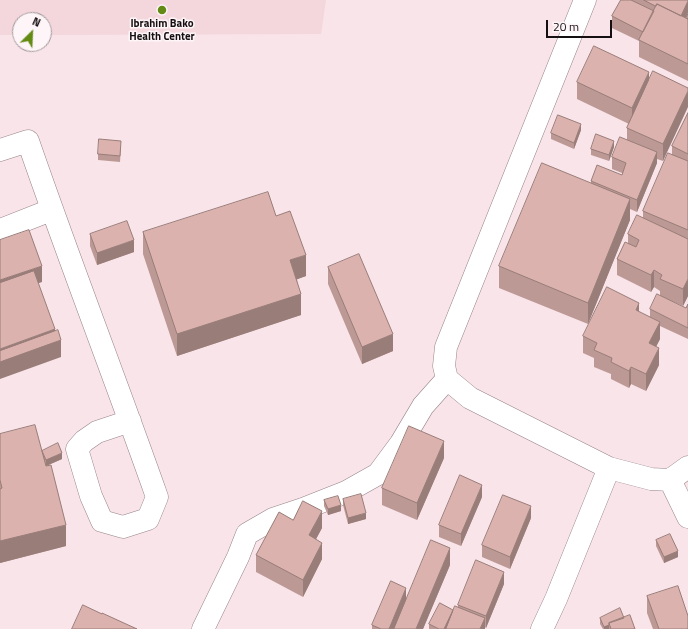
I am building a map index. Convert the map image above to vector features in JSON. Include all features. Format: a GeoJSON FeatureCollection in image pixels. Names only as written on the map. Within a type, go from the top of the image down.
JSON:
{"type":"FeatureCollection","features":[{"type":"Feature","properties":{"kind":"street"},"geometry":{"type":"LineString","coordinates":[[585,0],[446,347],[444,366],[447,379],[470,398],[609,468],[651,479],[670,480],[688,467]]}},
{"type":"Feature","properties":{"kind":"street"},"geometry":{"type":"LineString","coordinates":[[0,150],[28,141],[51,210],[130,421],[157,497],[148,519],[123,527],[102,521],[91,496],[77,449],[84,441],[97,432],[130,421]]}},
{"type":"Feature","properties":{"kind":"street"},"geometry":{"type":"LineString","coordinates":[[0,230],[51,210]]}},
{"type":"Feature","properties":{"kind":"street"},"geometry":{"type":"LineString","coordinates":[[203,629],[238,557],[247,534],[273,519],[346,492],[378,474],[402,443],[423,406],[447,379]]}},
{"type":"Feature","properties":{"kind":"street"},"geometry":{"type":"LineString","coordinates":[[542,629],[559,592],[609,468]]}},
{"type":"Feature","properties":{"kind":"street"},"geometry":{"type":"LineString","coordinates":[[670,480],[688,517]]}},
{"type":"Feature","properties":{"kind":"shaded area","name":"Ibrahim Bako Health Center"},"geometry":{"type":"Polygon","coordinates":[[[0,0],[326,0],[321,34],[52,35],[52,12],[12,12],[12,35],[0,35],[0,0]]]}},
{"type":"Feature","properties":{"kind":"building"},"geometry":{"type":"Polygon","coordinates":[[[621,0],[631,0],[654,11],[643,32],[612,16],[621,0]]]}},
{"type":"Feature","properties":{"kind":"building"},"geometry":{"type":"Polygon","coordinates":[[[644,0],[688,1],[681,16],[657,4],[656,6],[644,0]]]}},
{"type":"Feature","properties":{"kind":"building"},"geometry":{"type":"Polygon","coordinates":[[[657,4],[688,19],[688,64],[639,40],[657,4]]]}},
{"type":"Feature","properties":{"kind":"building"},"geometry":{"type":"Polygon","coordinates":[[[594,46],[649,72],[632,108],[577,82],[594,46]]]}},
{"type":"Feature","properties":{"kind":"building"},"geometry":{"type":"Polygon","coordinates":[[[653,71],[688,88],[688,91],[663,144],[627,128],[653,71]]]}},
{"type":"Feature","properties":{"kind":"building"},"geometry":{"type":"Polygon","coordinates":[[[688,113],[688,154],[672,146],[688,113]]]}},
{"type":"Feature","properties":{"kind":"building"},"geometry":{"type":"Polygon","coordinates":[[[558,115],[581,124],[574,143],[551,133],[558,115]]]}},
{"type":"Feature","properties":{"kind":"building"},"geometry":{"type":"Polygon","coordinates":[[[596,134],[614,141],[609,155],[591,149],[596,134]]]}},
{"type":"Feature","properties":{"kind":"building"},"geometry":{"type":"Polygon","coordinates":[[[620,137],[657,152],[637,200],[591,181],[597,165],[622,175],[626,163],[612,157],[620,137]]]}},
{"type":"Feature","properties":{"kind":"building"},"geometry":{"type":"Polygon","coordinates":[[[99,139],[121,141],[120,156],[98,154],[99,139]]]}},
{"type":"Feature","properties":{"kind":"building"},"geometry":{"type":"Polygon","coordinates":[[[668,153],[688,161],[688,230],[643,211],[668,153]]]}},
{"type":"Feature","properties":{"kind":"building"},"geometry":{"type":"Polygon","coordinates":[[[542,163],[630,199],[588,303],[499,266],[542,163]]]}},
{"type":"Feature","properties":{"kind":"building"},"geometry":{"type":"Polygon","coordinates":[[[268,192],[276,216],[290,211],[306,255],[290,260],[301,294],[177,334],[143,232],[268,192]]]}},
{"type":"Feature","properties":{"kind":"building"},"geometry":{"type":"Polygon","coordinates":[[[637,215],[688,239],[688,279],[683,289],[660,279],[662,275],[654,270],[651,275],[617,259],[625,242],[636,247],[639,240],[628,234],[637,215]]]}},
{"type":"Feature","properties":{"kind":"building"},"geometry":{"type":"Polygon","coordinates":[[[127,221],[134,240],[97,253],[90,234],[127,221]]]}},
{"type":"Feature","properties":{"kind":"building"},"geometry":{"type":"Polygon","coordinates":[[[29,230],[42,266],[0,280],[0,240],[29,230]]]}},
{"type":"Feature","properties":{"kind":"building"},"geometry":{"type":"Polygon","coordinates":[[[359,254],[393,334],[362,347],[328,267],[359,254]]]}},
{"type":"Feature","properties":{"kind":"building"},"geometry":{"type":"Polygon","coordinates":[[[34,271],[55,329],[0,349],[0,283],[34,271]]]}},
{"type":"Feature","properties":{"kind":"building"},"geometry":{"type":"Polygon","coordinates":[[[607,287],[639,303],[636,310],[660,322],[649,343],[659,348],[646,374],[631,367],[629,371],[611,362],[612,358],[594,350],[597,343],[583,336],[607,287]]]}},
{"type":"Feature","properties":{"kind":"building"},"geometry":{"type":"Polygon","coordinates":[[[657,294],[686,308],[688,304],[688,328],[650,309],[657,294]]]}},
{"type":"Feature","properties":{"kind":"building"},"geometry":{"type":"Polygon","coordinates":[[[58,330],[61,340],[0,362],[0,351],[58,330]]]}},
{"type":"Feature","properties":{"kind":"building"},"geometry":{"type":"Polygon","coordinates":[[[35,425],[46,466],[51,465],[66,525],[0,541],[0,489],[2,488],[0,480],[0,434],[35,425]]]}},
{"type":"Feature","properties":{"kind":"building"},"geometry":{"type":"Polygon","coordinates":[[[409,426],[444,441],[417,503],[382,488],[409,426]]]}},
{"type":"Feature","properties":{"kind":"building"},"geometry":{"type":"Polygon","coordinates":[[[58,443],[62,453],[46,460],[42,451],[58,443]]]}},
{"type":"Feature","properties":{"kind":"building"},"geometry":{"type":"Polygon","coordinates":[[[460,475],[482,485],[461,534],[439,525],[460,475]]]}},
{"type":"Feature","properties":{"kind":"building"},"geometry":{"type":"Polygon","coordinates":[[[361,494],[366,513],[348,518],[343,499],[361,494]]]}},
{"type":"Feature","properties":{"kind":"building"},"geometry":{"type":"Polygon","coordinates":[[[503,495],[531,506],[510,557],[482,545],[503,495]]]}},
{"type":"Feature","properties":{"kind":"building"},"geometry":{"type":"Polygon","coordinates":[[[338,496],[341,505],[328,509],[324,500],[338,496]]]}},
{"type":"Feature","properties":{"kind":"building"},"geometry":{"type":"Polygon","coordinates":[[[303,501],[322,511],[309,535],[322,543],[303,580],[256,555],[279,512],[293,520],[303,501]]]}},
{"type":"Feature","properties":{"kind":"building"},"geometry":{"type":"Polygon","coordinates":[[[670,534],[678,551],[664,557],[656,540],[670,534]]]}},
{"type":"Feature","properties":{"kind":"building"},"geometry":{"type":"Polygon","coordinates":[[[431,540],[450,548],[416,629],[394,629],[431,540]]]}},
{"type":"Feature","properties":{"kind":"building"},"geometry":{"type":"Polygon","coordinates":[[[476,560],[504,572],[486,616],[458,605],[476,560]]]}},
{"type":"Feature","properties":{"kind":"building"},"geometry":{"type":"Polygon","coordinates":[[[391,581],[406,588],[389,629],[381,629],[372,625],[391,581]]]}},
{"type":"Feature","properties":{"kind":"building"},"geometry":{"type":"Polygon","coordinates":[[[678,586],[688,616],[688,629],[659,629],[647,596],[678,586]]]}},
{"type":"Feature","properties":{"kind":"building"},"geometry":{"type":"Polygon","coordinates":[[[440,603],[453,610],[444,629],[439,629],[429,624],[440,603]]]}},
{"type":"Feature","properties":{"kind":"building"},"geometry":{"type":"Polygon","coordinates":[[[83,605],[102,614],[137,629],[72,629],[83,605]]]}},
{"type":"Feature","properties":{"kind":"building"},"geometry":{"type":"Polygon","coordinates":[[[455,606],[485,618],[480,629],[446,629],[455,606]]]}},
{"type":"Feature","properties":{"kind":"building"},"geometry":{"type":"Polygon","coordinates":[[[620,608],[624,618],[609,623],[609,625],[604,627],[600,618],[620,608]]]}},
{"type":"Feature","properties":{"kind":"building"},"geometry":{"type":"Polygon","coordinates":[[[630,615],[635,629],[611,629],[609,623],[630,615]]]}},
{"type":"Feature","properties":{"kind":"place","name":"Ibrahim Bako Health Center"},"geometry":{"type":"Point","coordinates":[162,10]}}]}
